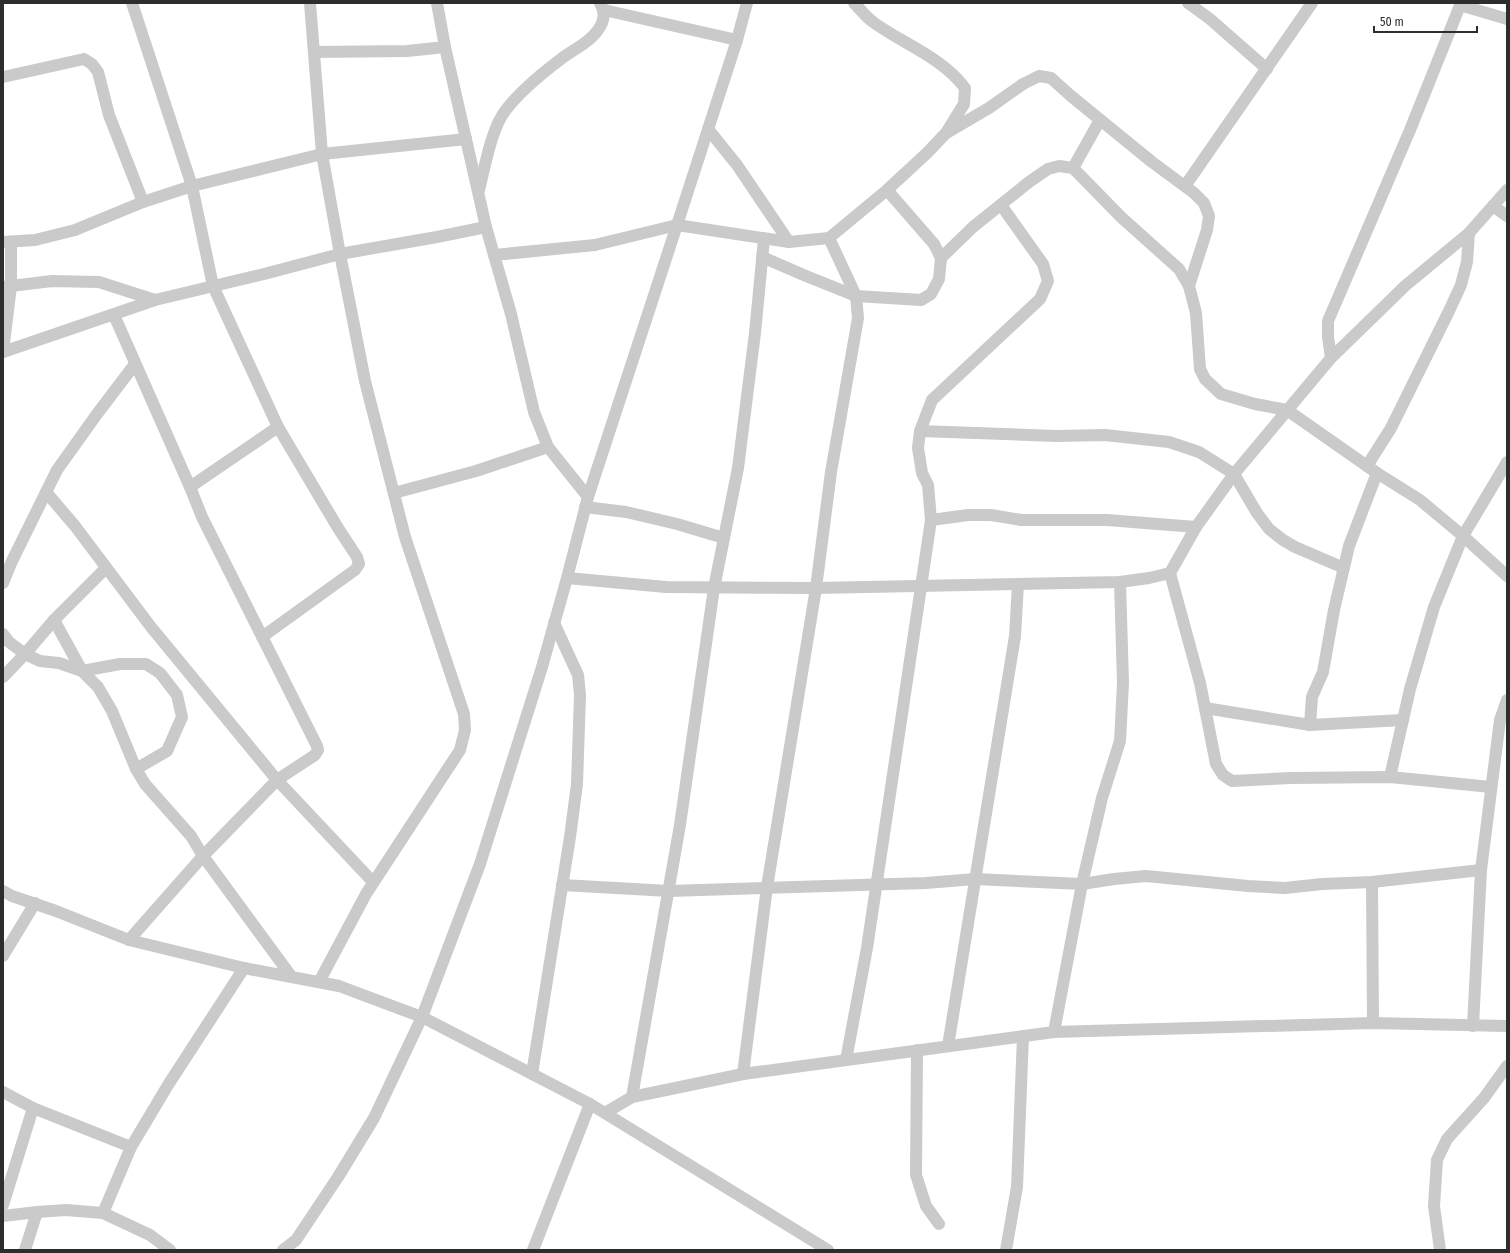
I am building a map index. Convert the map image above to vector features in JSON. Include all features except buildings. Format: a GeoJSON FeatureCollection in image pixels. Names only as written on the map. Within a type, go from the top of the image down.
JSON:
{"type":"FeatureCollection","features":[{"type":"Feature","properties":{"kind":"street"},"geometry":{"type":"LineString","coordinates":[[132,3],[192,186],[213,286],[278,427],[357,557],[359,564],[356,570],[262,637]]}},
{"type":"Feature","properties":{"kind":"street"},"geometry":{"type":"LineString","coordinates":[[310,3],[322,154],[365,381],[405,537],[464,714],[465,730],[460,750],[373,882],[319,982]]}},
{"type":"Feature","properties":{"kind":"street"},"geometry":{"type":"LineString","coordinates":[[437,3],[445,47],[486,227],[510,314],[534,412],[548,447],[586,502],[677,524],[724,538]]}},
{"type":"Feature","properties":{"kind":"street"},"geometry":{"type":"LineString","coordinates":[[284,1250],[296,1240],[338,1177],[374,1118],[422,1017],[480,864],[542,668],[586,502],[677,226],[737,40],[747,3]]}},
{"type":"Feature","properties":{"kind":"street"},"geometry":{"type":"LineString","coordinates":[[494,255],[595,245],[677,226],[789,242],[829,238],[887,190],[927,153],[946,133],[964,104],[965,88],[957,76],[873,22],[854,3]]}},
{"type":"Feature","properties":{"kind":"street"},"geometry":{"type":"LineString","coordinates":[[1188,3],[1210,19],[1267,69]]}},
{"type":"Feature","properties":{"kind":"street"},"geometry":{"type":"LineString","coordinates":[[1185,186],[1312,3]]}},
{"type":"Feature","properties":{"kind":"street"},"geometry":{"type":"LineString","coordinates":[[1331,358],[1328,337],[1328,321],[1379,205],[1461,4],[1507,19]]}},
{"type":"Feature","properties":{"kind":"street"},"geometry":{"type":"LineString","coordinates":[[478,191],[498,122],[505,111],[533,82],[562,58],[589,40],[602,24],[602,6],[737,40]]}},
{"type":"Feature","properties":{"kind":"street"},"geometry":{"type":"LineString","coordinates":[[314,52],[407,51],[445,47]]}},
{"type":"Feature","properties":{"kind":"street"},"geometry":{"type":"LineString","coordinates":[[3,77],[84,59],[92,64],[98,72],[108,115],[143,202]]}},
{"type":"Feature","properties":{"kind":"street"},"geometry":{"type":"LineString","coordinates":[[946,133],[989,108],[1023,84],[1039,76],[1050,78],[1152,162],[1194,193],[1204,203],[1209,216],[1207,230],[1189,286]]}},
{"type":"Feature","properties":{"kind":"street"},"geometry":{"type":"LineString","coordinates":[[1073,168],[1100,120]]}},
{"type":"Feature","properties":{"kind":"street"},"geometry":{"type":"LineString","coordinates":[[708,129],[737,165],[789,242]]}},
{"type":"Feature","properties":{"kind":"street"},"geometry":{"type":"LineString","coordinates":[[466,139],[322,154],[192,186],[143,202],[75,230],[35,240],[7,242],[7,286],[3,352],[155,300],[340,254],[486,227]]}},
{"type":"Feature","properties":{"kind":"street"},"geometry":{"type":"LineString","coordinates":[[941,258],[973,227],[1029,182],[1048,169],[1059,166],[1073,168],[1121,217],[1179,269],[1189,286],[1196,313],[1200,369],[1205,380],[1221,394],[1255,404],[1287,410],[1372,470],[1420,500],[1507,576]]}},
{"type":"Feature","properties":{"kind":"street"},"geometry":{"type":"LineString","coordinates":[[762,257],[856,296],[921,300],[931,294],[939,279],[941,258],[934,244],[887,190]]}},
{"type":"Feature","properties":{"kind":"street"},"geometry":{"type":"LineString","coordinates":[[1491,787],[1390,777],[1232,780],[1223,775],[1216,764],[1200,684],[1170,573],[1196,527],[1234,474],[1331,358],[1405,286],[1469,233],[1507,190]]}},
{"type":"Feature","properties":{"kind":"street"},"geometry":{"type":"LineString","coordinates":[[846,1060],[866,948],[931,520],[928,485],[922,474],[918,448],[920,431],[932,400],[1040,299],[1048,280],[1043,264],[1001,204]]}},
{"type":"Feature","properties":{"kind":"street"},"geometry":{"type":"LineString","coordinates":[[1493,206],[1507,216]]}},
{"type":"Feature","properties":{"kind":"street"},"geometry":{"type":"LineString","coordinates":[[1310,725],[1312,697],[1323,672],[1334,610],[1349,546],[1372,470],[1461,285],[1467,262],[1469,233]]}},
{"type":"Feature","properties":{"kind":"street"},"geometry":{"type":"LineString","coordinates":[[743,1074],[767,888],[816,588],[831,472],[858,318],[856,296],[829,238]]}},
{"type":"Feature","properties":{"kind":"street"},"geometry":{"type":"LineString","coordinates":[[632,1097],[680,825],[714,588],[738,468],[755,333],[764,239]]}},
{"type":"Feature","properties":{"kind":"street"},"geometry":{"type":"LineString","coordinates":[[7,286],[52,281],[99,282],[155,300]]}},
{"type":"Feature","properties":{"kind":"street"},"geometry":{"type":"LineString","coordinates":[[114,314],[190,486],[202,517],[318,750],[316,755],[277,780],[202,856],[129,940]]}},
{"type":"Feature","properties":{"kind":"street"},"geometry":{"type":"LineString","coordinates":[[3,583],[7,564],[57,470],[97,414],[136,364]]}},
{"type":"Feature","properties":{"kind":"street"},"geometry":{"type":"LineString","coordinates":[[190,486],[278,427]]}},
{"type":"Feature","properties":{"kind":"street"},"geometry":{"type":"LineString","coordinates":[[920,431],[1040,435],[1105,435],[1169,442],[1199,452],[1234,474],[1257,514],[1269,529],[1283,540],[1295,547],[1344,568]]}},
{"type":"Feature","properties":{"kind":"street"},"geometry":{"type":"LineString","coordinates":[[394,492],[476,471],[548,447]]}},
{"type":"Feature","properties":{"kind":"street"},"geometry":{"type":"LineString","coordinates":[[1390,777],[1410,689],[1434,607],[1463,536],[1507,462]]}},
{"type":"Feature","properties":{"kind":"street"},"geometry":{"type":"LineString","coordinates":[[46,492],[75,526],[151,627],[277,780],[373,882]]}},
{"type":"Feature","properties":{"kind":"street"},"geometry":{"type":"LineString","coordinates":[[931,520],[968,515],[991,515],[1021,520],[1107,520],[1196,527]]}},
{"type":"Feature","properties":{"kind":"street"},"geometry":{"type":"LineString","coordinates":[[3,677],[54,620],[106,568]]}},
{"type":"Feature","properties":{"kind":"street"},"geometry":{"type":"LineString","coordinates":[[567,578],[666,587],[816,588],[1120,582],[1149,578],[1170,573]]}},
{"type":"Feature","properties":{"kind":"street"},"geometry":{"type":"LineString","coordinates":[[1054,1032],[1082,884],[1102,798],[1120,741],[1123,683],[1120,582]]}},
{"type":"Feature","properties":{"kind":"street"},"geometry":{"type":"LineString","coordinates":[[948,1046],[1015,636],[1018,584]]}},
{"type":"Feature","properties":{"kind":"street"},"geometry":{"type":"LineString","coordinates":[[54,620],[82,671],[98,687],[112,711],[136,769],[145,784],[191,836],[202,856],[291,976]]}},
{"type":"Feature","properties":{"kind":"street"},"geometry":{"type":"LineString","coordinates":[[532,1074],[577,784],[580,695],[578,675],[554,623]]}},
{"type":"Feature","properties":{"kind":"street"},"geometry":{"type":"LineString","coordinates":[[3,634],[9,642],[25,654],[40,661],[59,663],[82,671],[120,664],[146,664],[160,673],[177,695],[182,717],[167,751],[136,769]]}},
{"type":"Feature","properties":{"kind":"street"},"geometry":{"type":"LineString","coordinates":[[1473,1026],[1481,870],[1500,720],[1507,700]]}},
{"type":"Feature","properties":{"kind":"street"},"geometry":{"type":"LineString","coordinates":[[1205,708],[1310,725],[1403,720]]}},
{"type":"Feature","properties":{"kind":"street"},"geometry":{"type":"LineString","coordinates":[[562,885],[669,891],[926,883],[975,879],[1082,884],[1114,878],[1146,876],[1285,888],[1322,884],[1372,882],[1481,870]]}},
{"type":"Feature","properties":{"kind":"street"},"geometry":{"type":"LineString","coordinates":[[1372,882],[1373,1023]]}},
{"type":"Feature","properties":{"kind":"street"},"geometry":{"type":"LineString","coordinates":[[3,890],[12,896],[129,940],[244,968],[340,986],[422,1017],[590,1104],[828,1250]]}},
{"type":"Feature","properties":{"kind":"street"},"geometry":{"type":"LineString","coordinates":[[3,956],[35,904]]}},
{"type":"Feature","properties":{"kind":"street"},"geometry":{"type":"LineString","coordinates":[[103,1213],[131,1147],[168,1085],[244,968]]}},
{"type":"Feature","properties":{"kind":"street"},"geometry":{"type":"LineString","coordinates":[[605,1113],[632,1097],[743,1074],[1054,1032],[1373,1023],[1507,1026]]}},
{"type":"Feature","properties":{"kind":"street"},"geometry":{"type":"LineString","coordinates":[[1006,1250],[1017,1188],[1023,1036]]}},
{"type":"Feature","properties":{"kind":"street"},"geometry":{"type":"LineString","coordinates":[[917,1050],[916,1176],[926,1206],[939,1224]]}},
{"type":"Feature","properties":{"kind":"street"},"geometry":{"type":"LineString","coordinates":[[1440,1250],[1434,1206],[1438,1160],[1446,1139],[1484,1098],[1507,1066]]}},
{"type":"Feature","properties":{"kind":"street"},"geometry":{"type":"LineString","coordinates":[[3,1092],[33,1108],[131,1147]]}},
{"type":"Feature","properties":{"kind":"street"},"geometry":{"type":"LineString","coordinates":[[538,1247],[590,1104]]}},
{"type":"Feature","properties":{"kind":"street"},"geometry":{"type":"LineString","coordinates":[[3,1205],[33,1108]]}},
{"type":"Feature","properties":{"kind":"street"},"geometry":{"type":"LineString","coordinates":[[3,1216],[66,1210],[103,1213],[150,1235],[170,1250]]}},
{"type":"Feature","properties":{"kind":"street"},"geometry":{"type":"LineString","coordinates":[[24,1250],[37,1212]]}}]}
